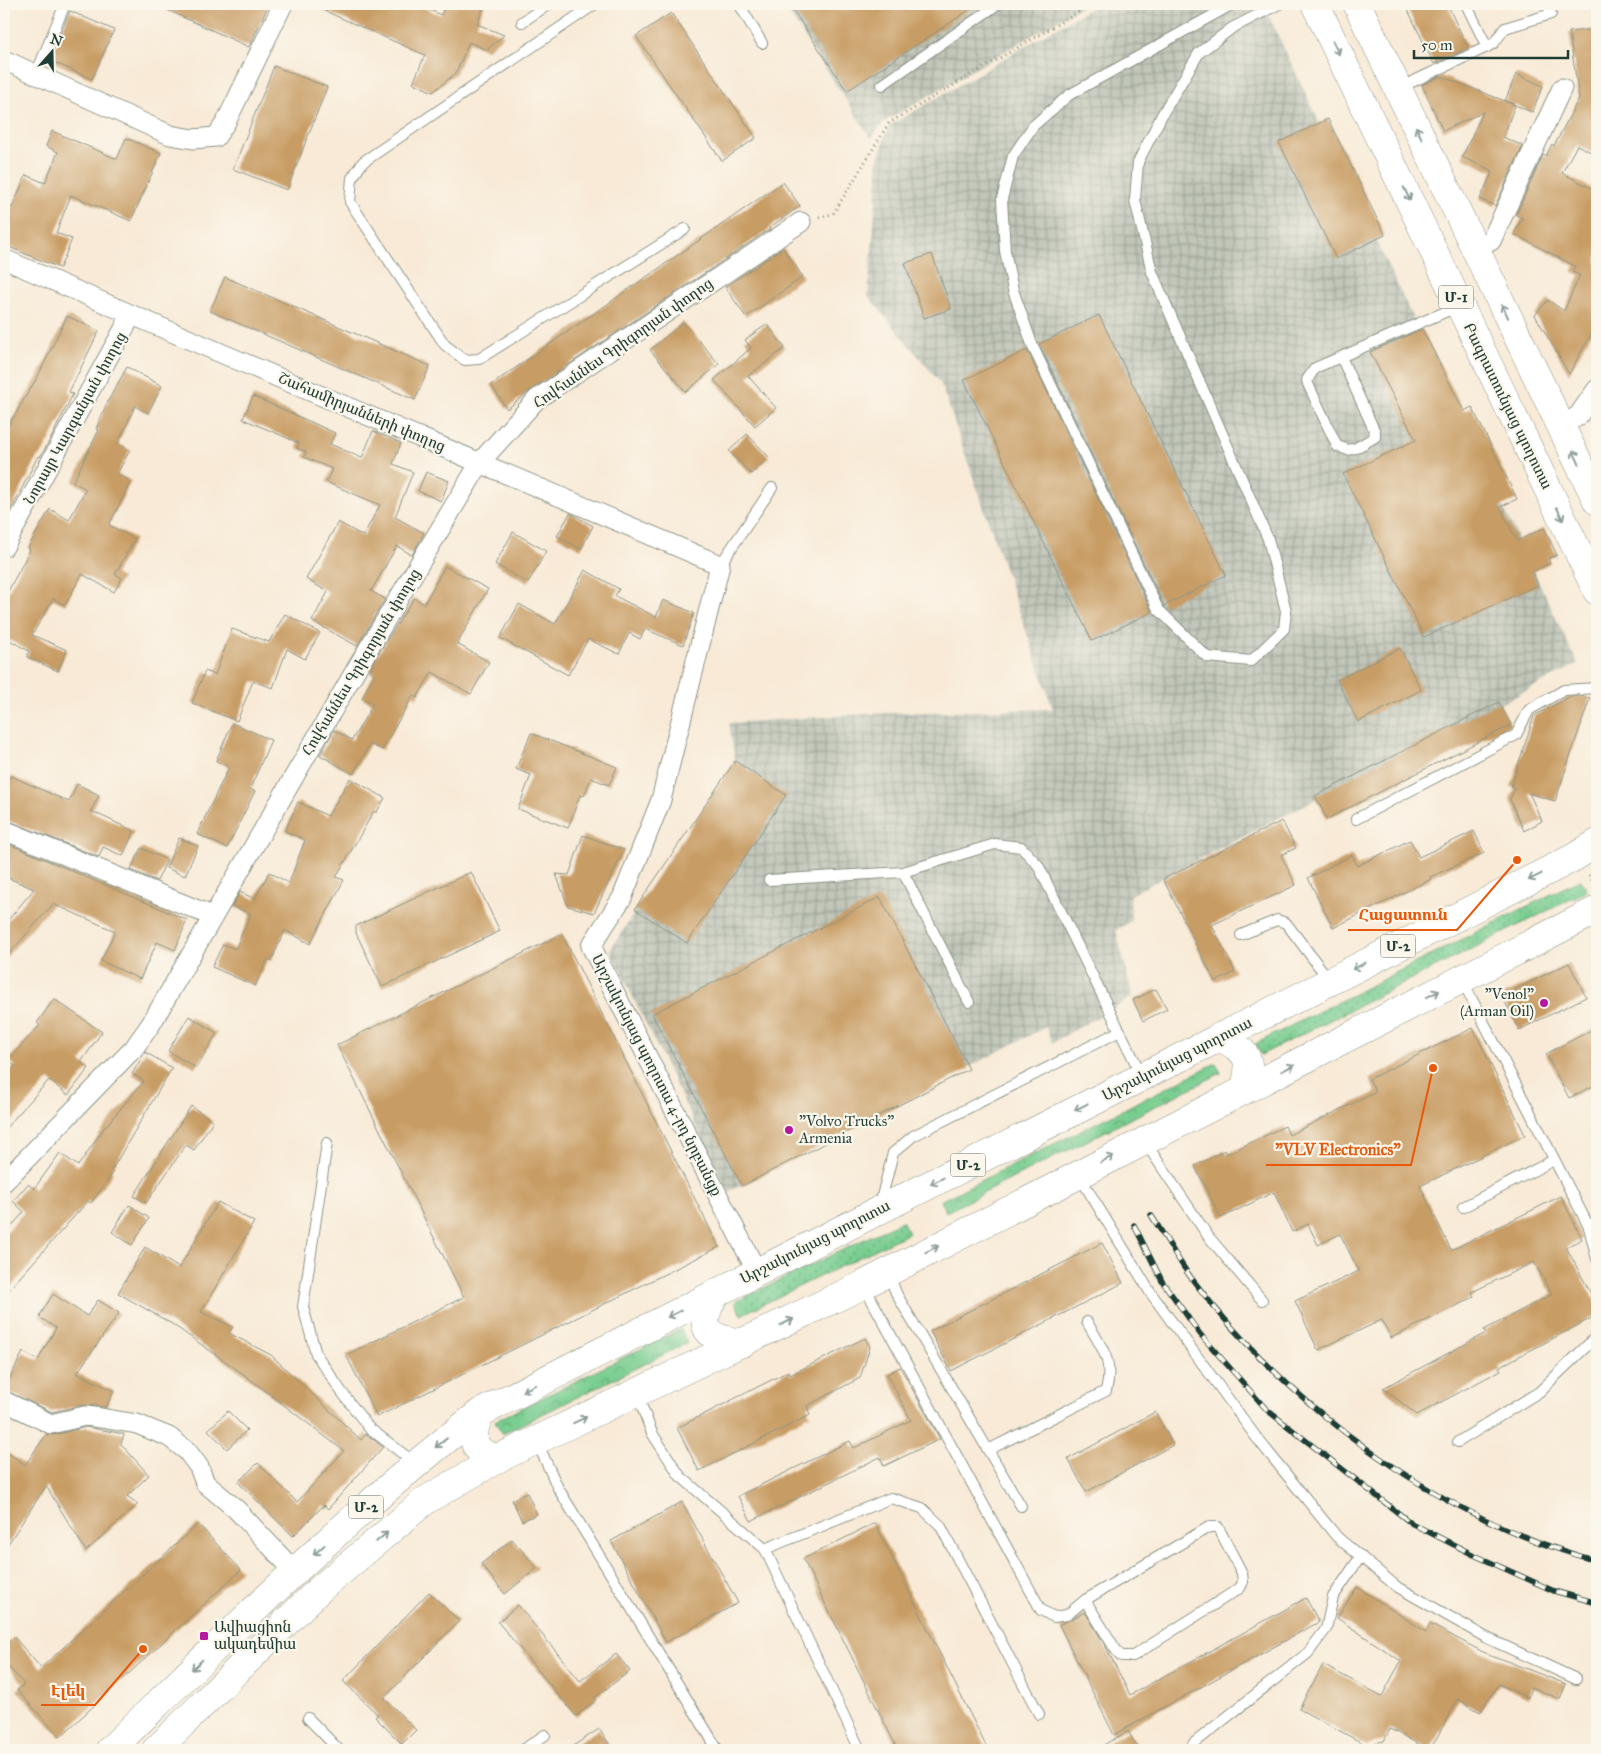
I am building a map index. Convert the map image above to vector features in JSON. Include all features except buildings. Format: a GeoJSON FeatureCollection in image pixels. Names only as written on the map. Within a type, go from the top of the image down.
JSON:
{"type":"FeatureCollection","features":[{"type":"Feature","properties":{"kind":"main road","name":"Բագրատունյաց պողոտա"},"geometry":{"type":"LineString","coordinates":[[1315,4],[1597,591]]}},
{"type":"Feature","properties":{"kind":"main road","name":"Մ-1"},"geometry":{"type":"LineString","coordinates":[[1357,4],[1597,501]]}},
{"type":"Feature","properties":{"kind":"main road","name":"Արշակունյաց պողոտա"},"geometry":{"type":"LineString","coordinates":[[110,1750],[257,1606],[414,1463],[480,1413],[1578,856],[1597,843]]}},
{"type":"Feature","properties":{"kind":"main road","name":"Մ-2"},"geometry":{"type":"LineString","coordinates":[[156,1750],[320,1589],[426,1500],[499,1458],[743,1344],[863,1285],[1462,979],[1596,898]]}},
{"type":"Feature","properties":{"kind":"main road"},"geometry":{"type":"LineString","coordinates":[[1218,1038],[1234,1044],[1247,1056],[1249,1072],[1244,1090]]}},
{"type":"Feature","properties":{"kind":"main road"},"geometry":{"type":"LineString","coordinates":[[717,1292],[706,1309],[707,1329],[714,1337],[743,1344]]}},
{"type":"Feature","properties":{"kind":"main road"},"geometry":{"type":"LineString","coordinates":[[480,1413],[474,1428],[474,1440],[478,1449],[485,1455],[499,1458]]}},
{"type":"Feature","properties":{"kind":"street"},"geometry":{"type":"LineString","coordinates":[[4,60],[170,135],[193,139],[216,137],[226,122],[283,4]]}},
{"type":"Feature","properties":{"kind":"street"},"geometry":{"type":"LineString","coordinates":[[1474,247],[1491,240],[1562,88]]}},
{"type":"Feature","properties":{"kind":"street","name":"Հովհաննես Գրիգորյան փողոց"},"geometry":{"type":"LineString","coordinates":[[4,1182],[134,1048],[151,1024],[212,916],[481,461],[537,399],[801,222]]}},
{"type":"Feature","properties":{"kind":"street","name":"Շահամիրյանների փողոց"},"geometry":{"type":"LineString","coordinates":[[4,259],[132,316],[481,461],[720,565]]}},
{"type":"Feature","properties":{"kind":"street","name":"Նորայր Կարգանյան փողոց"},"geometry":{"type":"LineString","coordinates":[[4,546],[132,316]]}},
{"type":"Feature","properties":{"kind":"street"},"geometry":{"type":"LineString","coordinates":[[1561,426],[1578,416],[1597,389]]}},
{"type":"Feature","properties":{"kind":"street","name":"Արշակունյաց պողոտա 4-րդ նրբանցք"},"geometry":{"type":"LineString","coordinates":[[720,565],[661,800],[622,898],[592,946],[757,1272]]}},
{"type":"Feature","properties":{"kind":"street"},"geometry":{"type":"LineString","coordinates":[[4,830],[212,916]]}},
{"type":"Feature","properties":{"kind":"street"},"geometry":{"type":"LineString","coordinates":[[4,1401],[51,1424],[85,1416],[137,1424],[169,1437],[187,1451],[199,1467],[205,1483],[236,1509],[295,1572]]}},
{"type":"Feature","properties":{"kind":"lane"},"geometry":{"type":"LineString","coordinates":[[36,74],[65,4]]}},
{"type":"Feature","properties":{"kind":"lane"},"geometry":{"type":"LineString","coordinates":[[522,22],[549,4]]}},
{"type":"Feature","properties":{"kind":"lane"},"geometry":{"type":"LineString","coordinates":[[595,4],[363,162],[352,178],[350,202],[445,345],[465,360],[479,359],[685,229]]}},
{"type":"Feature","properties":{"kind":"lane"},"geometry":{"type":"LineString","coordinates":[[739,4],[762,43]]}},
{"type":"Feature","properties":{"kind":"lane"},"geometry":{"type":"LineString","coordinates":[[882,85],[998,4]]}},
{"type":"Feature","properties":{"kind":"lane"},"geometry":{"type":"LineString","coordinates":[[1233,4],[1069,95],[1033,126],[1013,156],[1002,199],[1005,252],[1013,290],[1032,347],[1158,609],[1207,658],[1251,661],[1284,629],[1286,611],[1268,539],[1152,272],[1135,200],[1138,162],[1163,113],[1199,53],[1232,28],[1279,4]]}},
{"type":"Feature","properties":{"kind":"lane"},"geometry":{"type":"LineString","coordinates":[[1466,4],[1487,47]]}},
{"type":"Feature","properties":{"kind":"lane"},"geometry":{"type":"LineString","coordinates":[[1398,89],[1487,47],[1494,43],[1505,28],[1551,14],[1548,4]]}},
{"type":"Feature","properties":{"kind":"lane"},"geometry":{"type":"LineString","coordinates":[[1341,357],[1375,432],[1375,437],[1371,441],[1348,450],[1337,446],[1307,380],[1315,368],[1460,305]]}},
{"type":"Feature","properties":{"kind":"lane"},"geometry":{"type":"LineString","coordinates":[[720,565],[772,488]]}},
{"type":"Feature","properties":{"kind":"lane"},"geometry":{"type":"LineString","coordinates":[[1356,820],[1516,735],[1529,710],[1564,690],[1597,688]]}},
{"type":"Feature","properties":{"kind":"lane"},"geometry":{"type":"LineString","coordinates":[[769,880],[903,872],[995,844],[1021,847],[1038,865],[1142,1076]]}},
{"type":"Feature","properties":{"kind":"lane"},"geometry":{"type":"LineString","coordinates":[[903,872],[969,1002]]}},
{"type":"Feature","properties":{"kind":"lane"},"geometry":{"type":"LineString","coordinates":[[1241,935],[1277,920],[1286,923],[1330,981]]}},
{"type":"Feature","properties":{"kind":"lane"},"geometry":{"type":"LineString","coordinates":[[1462,979],[1554,1160],[1593,1223],[1597,1259]]}},
{"type":"Feature","properties":{"kind":"lane"},"geometry":{"type":"LineString","coordinates":[[878,1210],[893,1153],[913,1136],[1120,1032]]}},
{"type":"Feature","properties":{"kind":"lane"},"geometry":{"type":"LineString","coordinates":[[1144,1141],[1208,1236],[1262,1300]]}},
{"type":"Feature","properties":{"kind":"lane"},"geometry":{"type":"LineString","coordinates":[[327,1143],[303,1307],[316,1354],[341,1392],[369,1428],[414,1463]]}},
{"type":"Feature","properties":{"kind":"lane"},"geometry":{"type":"LineString","coordinates":[[1463,1207],[1554,1160]]}},
{"type":"Feature","properties":{"kind":"lane"},"geometry":{"type":"LineString","coordinates":[[1078,1174],[1150,1292],[1256,1437],[1338,1537],[1404,1591],[1485,1637],[1576,1679]]}},
{"type":"Feature","properties":{"kind":"lane"},"geometry":{"type":"LineString","coordinates":[[888,1272],[897,1295],[1021,1506]]}},
{"type":"Feature","properties":{"kind":"lane"},"geometry":{"type":"LineString","coordinates":[[863,1285],[1041,1610],[1054,1618],[1067,1615],[1085,1600],[1209,1527],[1218,1527],[1242,1573],[1244,1582],[1240,1588],[1133,1656],[1121,1656],[1085,1600]]}},
{"type":"Feature","properties":{"kind":"lane"},"geometry":{"type":"LineString","coordinates":[[988,1450],[1106,1391],[1110,1375],[1105,1352],[1087,1322]]}},
{"type":"Feature","properties":{"kind":"lane"},"geometry":{"type":"LineString","coordinates":[[1458,1442],[1539,1392],[1597,1336]]}},
{"type":"Feature","properties":{"kind":"lane"},"geometry":{"type":"LineString","coordinates":[[637,1393],[652,1433],[680,1476],[765,1549],[860,1750]]}},
{"type":"Feature","properties":{"kind":"lane"},"geometry":{"type":"LineString","coordinates":[[536,1441],[558,1488],[718,1750]]}},
{"type":"Feature","properties":{"kind":"lane"},"geometry":{"type":"LineString","coordinates":[[765,1549],[891,1498],[922,1508],[940,1526],[1039,1714]]}},
{"type":"Feature","properties":{"kind":"lane"},"geometry":{"type":"LineString","coordinates":[[1193,1744],[1308,1653],[1326,1629],[1333,1597],[1361,1556]]}},
{"type":"Feature","properties":{"kind":"lane"},"geometry":{"type":"LineString","coordinates":[[308,1718],[339,1750]]}},
{"type":"Feature","properties":{"kind":"lane"},"geometry":{"type":"LineString","coordinates":[[524,1750],[545,1735]]}},
{"type":"Feature","properties":{"kind":"path"},"geometry":{"type":"LineString","coordinates":[[801,222],[833,214],[889,123],[1092,4]]}},
{"type":"Feature","properties":{"kind":"path"},"geometry":{"type":"LineString","coordinates":[[1589,875],[1596,898]]}},
{"type":"Feature","properties":{"kind":"shaded area"},"geometry":{"type":"Polygon","coordinates":[[[783,4],[1086,4],[884,122],[871,138],[783,4]]]}},
{"type":"Feature","properties":{"kind":"shaded area"},"geometry":{"type":"Polygon","coordinates":[[[1097,4],[1263,4],[1578,664],[1130,895],[1131,921],[1116,930],[1133,997],[1052,1043],[1046,1027],[728,1192],[610,950],[735,761],[729,723],[883,713],[1053,709],[941,384],[868,296],[878,178],[877,162],[889,126],[1097,4]]]}},
{"type":"Feature","properties":{"kind":"green space"},"geometry":{"type":"Polygon","coordinates":[[[1581,879],[1587,891],[1261,1055],[1255,1044],[1581,879]]]}},
{"type":"Feature","properties":{"kind":"green space"},"geometry":{"type":"Polygon","coordinates":[[[1216,1063],[1221,1073],[946,1212],[940,1201],[1216,1063]]]}},
{"type":"Feature","properties":{"kind":"green space"},"geometry":{"type":"Polygon","coordinates":[[[902,1221],[909,1233],[741,1315],[735,1302],[902,1221]]]}},
{"type":"Feature","properties":{"kind":"green space"},"geometry":{"type":"Polygon","coordinates":[[[681,1329],[687,1343],[502,1434],[495,1421],[681,1329]]]}},
{"type":"Feature","properties":{"kind":"railway"},"geometry":{"type":"LineString","coordinates":[[1151,1215],[1192,1279],[1231,1326],[1275,1372],[1322,1414],[1372,1453],[1426,1487],[1481,1517],[1539,1542],[1597,1561]]}},
{"type":"Feature","properties":{"kind":"railway"},"geometry":{"type":"LineString","coordinates":[[1134,1225],[1162,1281],[1200,1334],[1267,1410],[1411,1523],[1472,1554],[1554,1591],[1597,1603]]}},
{"type":"Feature","properties":{"kind":"place","name":"Հացատուն"},"geometry":{"type":"Point","coordinates":[1517,860]}},
{"type":"Feature","properties":{"kind":"place","name":"\"Venol\" (Arman Oil)"},"geometry":{"type":"Point","coordinates":[1544,1003]}},
{"type":"Feature","properties":{"kind":"place","name":"\"VLV Electronics\""},"geometry":{"type":"Point","coordinates":[1433,1068]}},
{"type":"Feature","properties":{"kind":"place","name":"\"Volvo Trucks\" Armenia"},"geometry":{"type":"Point","coordinates":[789,1130]}},
{"type":"Feature","properties":{"kind":"place","name":"Ավիացիոն ակադեմիա"},"geometry":{"type":"Point","coordinates":[204,1636]}},
{"type":"Feature","properties":{"kind":"place","name":"Էլեկ"},"geometry":{"type":"Point","coordinates":[143,1649]}}]}
